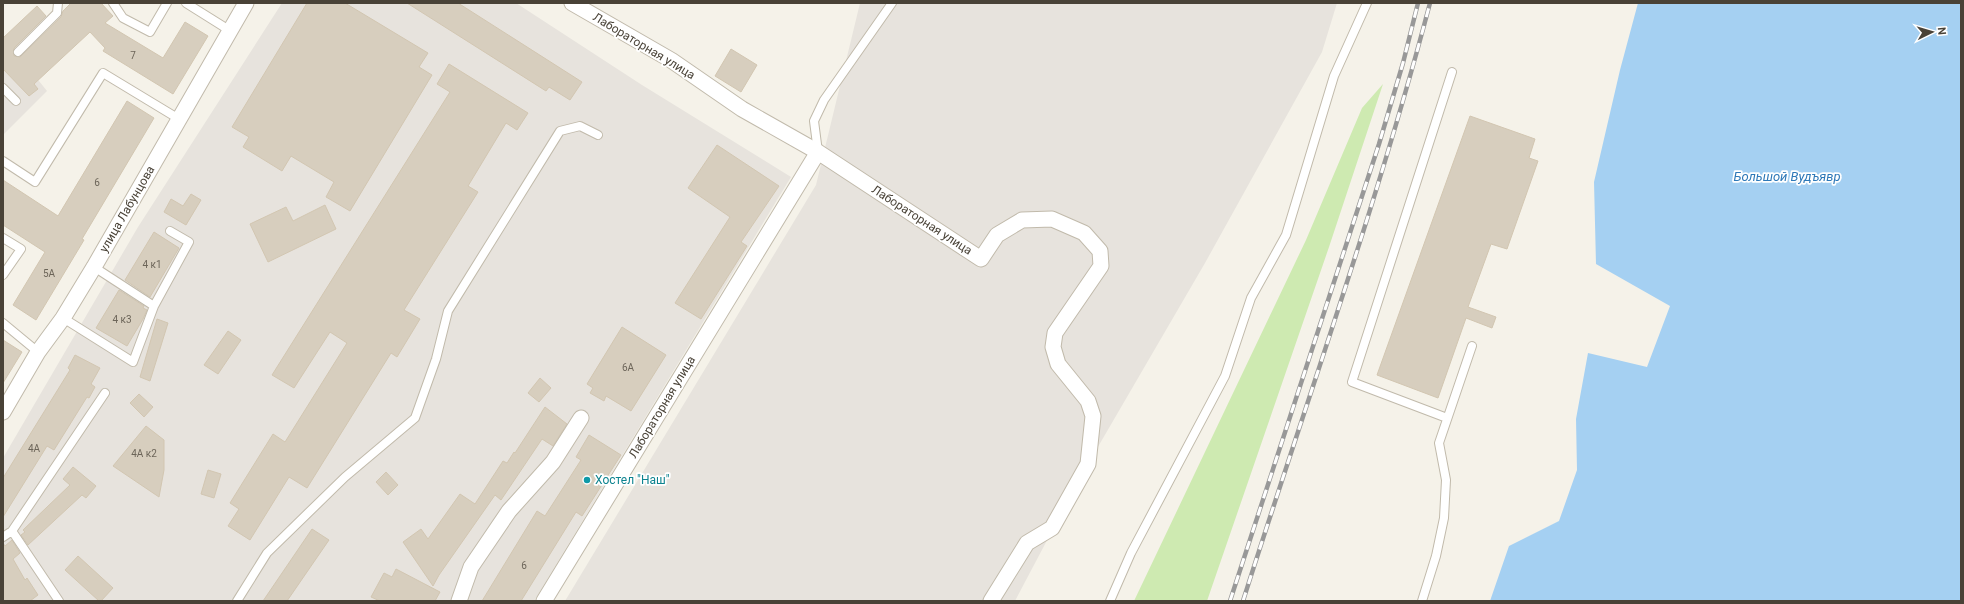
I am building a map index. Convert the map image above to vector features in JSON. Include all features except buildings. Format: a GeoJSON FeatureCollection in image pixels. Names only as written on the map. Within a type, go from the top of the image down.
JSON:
{"type":"FeatureCollection","features":[{"type":"Feature","properties":{"kind":"street","name":"улица Лабунцова"},"geometry":{"type":"LineString","coordinates":[[3,412],[38,352],[62,318],[94,267],[229,30],[246,3]]}},
{"type":"Feature","properties":{"kind":"street","name":"Лабораторная улица"},"geometry":{"type":"LineString","coordinates":[[572,3],[671,60],[742,109],[818,152],[982,259],[997,235],[1022,220],[1052,219],[1084,233],[1100,251],[1101,266],[1055,332],[1053,347],[1058,364],[1088,401],[1093,416],[1088,464],[1052,528],[1027,543],[991,601]]}},
{"type":"Feature","properties":{"kind":"street","name":"Лабораторная улица"},"geometry":{"type":"LineString","coordinates":[[544,601],[818,152]]}},
{"type":"Feature","properties":{"kind":"street"},"geometry":{"type":"LineString","coordinates":[[459,601],[471,567],[509,511],[553,462],[582,418]]}},
{"type":"Feature","properties":{"kind":"lane"},"geometry":{"type":"LineString","coordinates":[[18,52],[57,13],[58,3]]}},
{"type":"Feature","properties":{"kind":"lane"},"geometry":{"type":"LineString","coordinates":[[114,3],[123,18],[150,32],[167,3]]}},
{"type":"Feature","properties":{"kind":"lane"},"geometry":{"type":"LineString","coordinates":[[186,3],[229,30]]}},
{"type":"Feature","properties":{"kind":"lane"},"geometry":{"type":"LineString","coordinates":[[818,152],[814,121],[824,100],[892,3]]}},
{"type":"Feature","properties":{"kind":"lane"},"geometry":{"type":"LineString","coordinates":[[1110,601],[1131,553],[1225,376],[1251,298],[1286,235],[1334,76],[1367,3]]}},
{"type":"Feature","properties":{"kind":"lane"},"geometry":{"type":"LineString","coordinates":[[1447,418],[1352,382],[1452,72]]}},
{"type":"Feature","properties":{"kind":"lane"},"geometry":{"type":"LineString","coordinates":[[3,161],[35,182],[103,73],[179,119]]}},
{"type":"Feature","properties":{"kind":"lane"},"geometry":{"type":"LineString","coordinates":[[3,88],[16,101]]}},
{"type":"Feature","properties":{"kind":"lane"},"geometry":{"type":"LineString","coordinates":[[237,601],[267,553],[345,477],[415,418],[436,359],[448,311],[560,130],[580,126],[598,135]]}},
{"type":"Feature","properties":{"kind":"lane"},"geometry":{"type":"LineString","coordinates":[[62,318],[133,362],[154,306],[188,242],[170,231]]}},
{"type":"Feature","properties":{"kind":"lane"},"geometry":{"type":"LineString","coordinates":[[3,238],[21,249],[3,275]]}},
{"type":"Feature","properties":{"kind":"lane"},"geometry":{"type":"LineString","coordinates":[[94,267],[154,306]]}},
{"type":"Feature","properties":{"kind":"lane"},"geometry":{"type":"LineString","coordinates":[[3,323],[38,352]]}},
{"type":"Feature","properties":{"kind":"lane"},"geometry":{"type":"LineString","coordinates":[[1422,601],[1436,556],[1444,518],[1446,480],[1439,443],[1472,346]]}},
{"type":"Feature","properties":{"kind":"lane"},"geometry":{"type":"LineString","coordinates":[[3,536],[12,531],[105,392]]}},
{"type":"Feature","properties":{"kind":"lane"},"geometry":{"type":"LineString","coordinates":[[12,531],[59,601]]}},
{"type":"Feature","properties":{"kind":"shaded area"},"geometry":{"type":"Polygon","coordinates":[[[282,3],[516,3],[642,85],[791,177],[534,601],[3,601],[3,458],[138,227],[282,3]]]}},
{"type":"Feature","properties":{"kind":"shaded area"},"geometry":{"type":"Polygon","coordinates":[[[860,3],[1337,3],[1322,52],[1205,263],[1081,476],[1015,601],[565,601],[816,185],[860,3]]]}},
{"type":"Feature","properties":{"kind":"shaded area"},"geometry":{"type":"Polygon","coordinates":[[[3,36],[47,91],[3,135],[3,36]]]}},
{"type":"Feature","properties":{"kind":"green space"},"geometry":{"type":"Polygon","coordinates":[[[1383,84],[1329,247],[1207,601],[1134,601],[1306,240],[1362,108],[1383,84]]]}},
{"type":"Feature","properties":{"kind":"water","name":"Большой Вудъявр"},"geometry":{"type":"Polygon","coordinates":[[[1638,3],[1961,3],[1961,601],[1490,601],[1509,546],[1559,521],[1577,470],[1576,419],[1588,353],[1647,367],[1670,306],[1596,264],[1594,182],[1620,70],[1638,3]]]}},
{"type":"Feature","properties":{"kind":"railway"},"geometry":{"type":"LineString","coordinates":[[1230,601],[1379,144],[1403,63],[1418,3]]}},
{"type":"Feature","properties":{"kind":"railway"},"geometry":{"type":"LineString","coordinates":[[1243,601],[1364,229],[1430,3]]}},
{"type":"Feature","properties":{"kind":"place","name":"Хостел \"Наш\""},"geometry":{"type":"Point","coordinates":[587,480]}}]}
